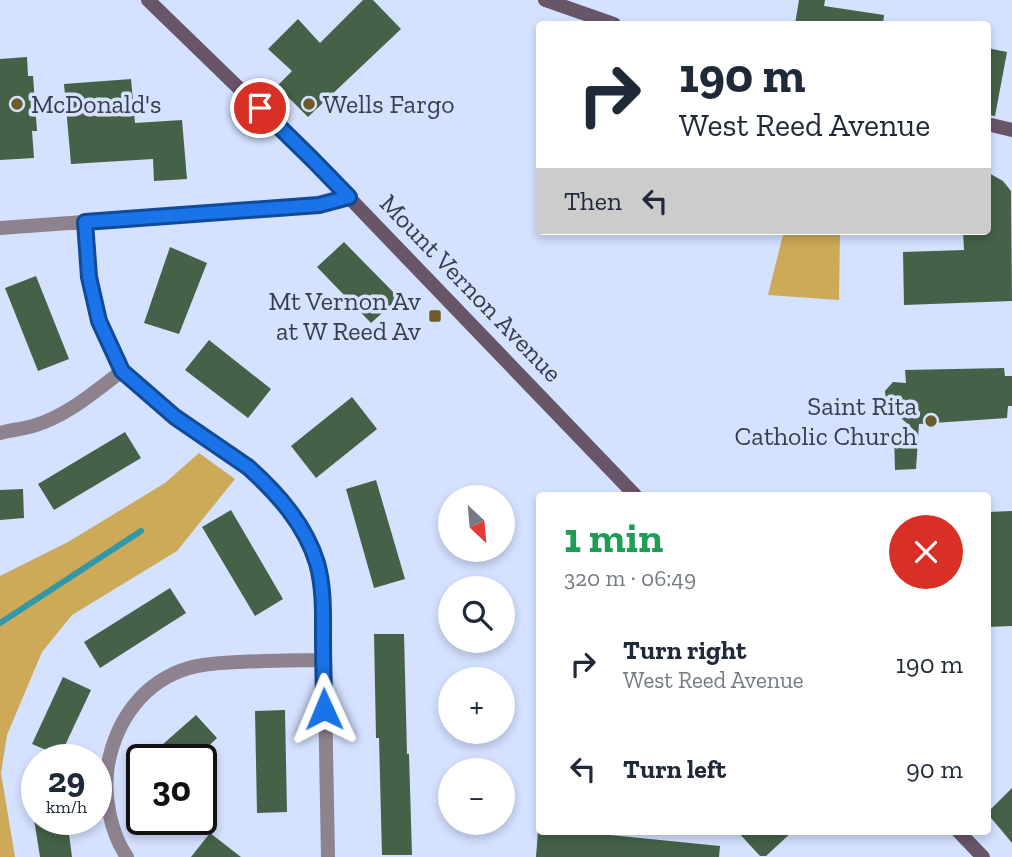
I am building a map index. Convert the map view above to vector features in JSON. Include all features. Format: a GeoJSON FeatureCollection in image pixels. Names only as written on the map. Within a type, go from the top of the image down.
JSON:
{"type":"FeatureCollection","features":[{"type":"Feature","properties":{"kind":"main road","name":"Mount Vernon Avenue"},"geometry":{"type":"LineString","coordinates":[[148,0],[313,160],[632,492]]}},
{"type":"Feature","properties":{"kind":"main road"},"geometry":{"type":"LineString","coordinates":[[545,0],[605,21]]}},
{"type":"Feature","properties":{"kind":"main road"},"geometry":{"type":"LineString","coordinates":[[991,125],[1012,130]]}},
{"type":"Feature","properties":{"kind":"main road"},"geometry":{"type":"LineString","coordinates":[[962,835],[982,857]]}},
{"type":"Feature","properties":{"kind":"street"},"geometry":{"type":"LineString","coordinates":[[0,228],[319,205],[349,197]]}},
{"type":"Feature","properties":{"kind":"street"},"geometry":{"type":"LineString","coordinates":[[85,222],[89,277],[99,321],[122,371],[175,417],[248,467],[269,486],[308,540],[317,563],[323,588],[328,857]]}},
{"type":"Feature","properties":{"kind":"street"},"geometry":{"type":"LineString","coordinates":[[0,433],[33,426],[56,417],[122,371]]}},
{"type":"Feature","properties":{"kind":"street"},"geometry":{"type":"LineString","coordinates":[[127,857],[107,807],[106,778],[115,737],[125,716],[140,698],[168,676],[191,667],[323,660]]}},
{"type":"Feature","properties":{"kind":"shaded area"},"geometry":{"type":"Polygon","coordinates":[[[783,235],[840,235],[839,300],[768,295],[783,235]]]}},
{"type":"Feature","properties":{"kind":"shaded area"},"geometry":{"type":"Polygon","coordinates":[[[199,453],[235,479],[177,551],[72,615],[42,652],[7,735],[1,773],[15,857],[0,857],[0,576],[68,542],[165,483],[199,453]]]}},
{"type":"Feature","properties":{"kind":"building"},"geometry":{"type":"Polygon","coordinates":[[[363,0],[373,0],[401,29],[308,117],[277,86],[292,71],[268,49],[298,19],[320,43],[363,0]]]}},
{"type":"Feature","properties":{"kind":"building"},"geometry":{"type":"Polygon","coordinates":[[[799,0],[825,0],[824,6],[884,15],[883,21],[796,21],[799,0]]]}},
{"type":"Feature","properties":{"kind":"building"},"geometry":{"type":"Polygon","coordinates":[[[991,49],[1007,52],[995,116],[991,116],[991,49]]]}},
{"type":"Feature","properties":{"kind":"building","name":"McDonald's"},"geometry":{"type":"Polygon","coordinates":[[[27,57],[28,76],[33,76],[37,131],[32,131],[34,158],[0,160],[0,59],[27,57]]]}},
{"type":"Feature","properties":{"kind":"building"},"geometry":{"type":"Polygon","coordinates":[[[131,79],[135,123],[182,120],[187,179],[154,181],[153,159],[71,164],[64,84],[131,79]]]}},
{"type":"Feature","properties":{"kind":"building"},"geometry":{"type":"Polygon","coordinates":[[[991,174],[1003,181],[1011,191],[1012,301],[904,305],[903,252],[964,250],[963,235],[991,235],[991,174]]]}},
{"type":"Feature","properties":{"kind":"building"},"geometry":{"type":"Polygon","coordinates":[[[344,242],[399,298],[371,323],[317,267],[344,242]]]}},
{"type":"Feature","properties":{"kind":"building"},"geometry":{"type":"Polygon","coordinates":[[[170,247],[207,263],[179,334],[144,323],[170,247]]]}},
{"type":"Feature","properties":{"kind":"building"},"geometry":{"type":"Polygon","coordinates":[[[36,276],[69,359],[38,371],[5,288],[36,276]]]}},
{"type":"Feature","properties":{"kind":"building"},"geometry":{"type":"Polygon","coordinates":[[[209,340],[271,389],[248,418],[185,370],[209,340]]]}},
{"type":"Feature","properties":{"kind":"building","name":"Saint Rita Catholic Church"},"geometry":{"type":"Polygon","coordinates":[[[1004,368],[1005,376],[1012,376],[1012,406],[1008,406],[1007,418],[919,424],[916,469],[895,470],[894,435],[914,430],[886,404],[885,391],[893,382],[906,383],[905,370],[1004,368]]]}},
{"type":"Feature","properties":{"kind":"building"},"geometry":{"type":"Polygon","coordinates":[[[352,397],[377,429],[316,478],[291,446],[352,397]]]}},
{"type":"Feature","properties":{"kind":"building"},"geometry":{"type":"Polygon","coordinates":[[[125,432],[141,458],[54,510],[38,484],[125,432]]]}},
{"type":"Feature","properties":{"kind":"building"},"geometry":{"type":"Polygon","coordinates":[[[376,480],[405,579],[374,588],[346,489],[376,480]]]}},
{"type":"Feature","properties":{"kind":"building"},"geometry":{"type":"Polygon","coordinates":[[[23,489],[24,518],[0,520],[0,490],[23,489]]]}},
{"type":"Feature","properties":{"kind":"building"},"geometry":{"type":"Polygon","coordinates":[[[231,510],[283,599],[255,616],[202,527],[231,510]]]}},
{"type":"Feature","properties":{"kind":"building"},"geometry":{"type":"Polygon","coordinates":[[[1012,511],[1012,626],[991,627],[991,512],[1012,511]]]}},
{"type":"Feature","properties":{"kind":"building"},"geometry":{"type":"Polygon","coordinates":[[[170,588],[186,613],[100,668],[84,642],[170,588]]]}},
{"type":"Feature","properties":{"kind":"building"},"geometry":{"type":"Polygon","coordinates":[[[374,634],[404,634],[412,855],[382,855],[374,634]]]}},
{"type":"Feature","properties":{"kind":"building"},"geometry":{"type":"Polygon","coordinates":[[[63,677],[91,690],[66,744],[32,744],[63,677]]]}},
{"type":"Feature","properties":{"kind":"building"},"geometry":{"type":"Polygon","coordinates":[[[285,710],[287,812],[257,813],[255,711],[285,710]]]}},
{"type":"Feature","properties":{"kind":"building"},"geometry":{"type":"Polygon","coordinates":[[[196,715],[217,738],[211,744],[163,744],[196,715]]]}},
{"type":"Feature","properties":{"kind":"building"},"geometry":{"type":"Polygon","coordinates":[[[1012,788],[1012,843],[991,818],[991,809],[1012,788]]]}},
{"type":"Feature","properties":{"kind":"building"},"geometry":{"type":"Polygon","coordinates":[[[37,835],[69,835],[72,857],[40,857],[37,835]]]}},
{"type":"Feature","properties":{"kind":"building"},"geometry":{"type":"Polygon","coordinates":[[[208,835],[213,835],[241,857],[191,857],[208,835]]]}},
{"type":"Feature","properties":{"kind":"building"},"geometry":{"type":"Polygon","coordinates":[[[538,835],[610,835],[720,846],[719,857],[536,857],[538,835]]]}},
{"type":"Feature","properties":{"kind":"building"},"geometry":{"type":"Polygon","coordinates":[[[741,835],[789,835],[766,856],[760,856],[741,835]]]}},
{"type":"Feature","properties":{"kind":"waterway"},"geometry":{"type":"LineString","coordinates":[[0,623],[141,531]]}},
{"type":"Feature","properties":{"kind":"place","name":"McDonald's"},"geometry":{"type":"Point","coordinates":[17,104]}},
{"type":"Feature","properties":{"kind":"place","name":"Wells Fargo"},"geometry":{"type":"Point","coordinates":[309,104]}},
{"type":"Feature","properties":{"kind":"place","name":"Mt Vernon Av at W Reed Av"},"geometry":{"type":"Point","coordinates":[435,316]}},
{"type":"Feature","properties":{"kind":"place","name":"Saint Rita Catholic Church"},"geometry":{"type":"Point","coordinates":[931,421]}},
{"type":"Feature","properties":{"kind":"route"},"geometry":{"type":"LineString","coordinates":[[260,108],[349,197],[319,205],[85,222],[89,277],[99,321],[122,371],[175,417],[248,467],[269,486],[308,540],[323,588],[324,709]]}}]}
